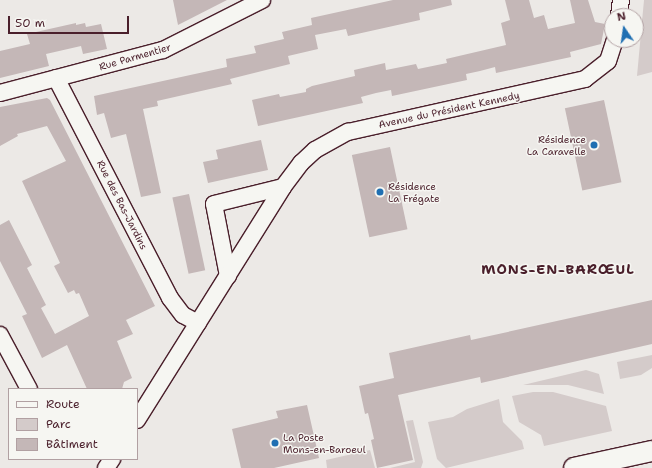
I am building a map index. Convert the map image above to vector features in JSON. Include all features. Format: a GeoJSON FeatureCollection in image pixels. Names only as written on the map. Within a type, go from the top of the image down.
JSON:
{"type":"FeatureCollection","features":[{"type":"Feature","properties":{"kind":"main road"},"geometry":{"type":"LineString","coordinates":[[574,468],[652,451]]}},
{"type":"Feature","properties":{"kind":"street","name":"Rue Parmentier"},"geometry":{"type":"LineString","coordinates":[[0,93],[163,50],[262,0]]}},
{"type":"Feature","properties":{"kind":"street","name":"Avenue du Président Kennedy"},"geometry":{"type":"LineString","coordinates":[[138,418],[283,187],[308,156],[337,136],[585,79],[608,61],[612,48]]}},
{"type":"Feature","properties":{"kind":"street","name":"Rue des Bas-Jardins"},"geometry":{"type":"LineString","coordinates":[[56,78],[170,298],[183,315],[198,324]]}},
{"type":"Feature","properties":{"kind":"street"},"geometry":{"type":"LineString","coordinates":[[228,276],[214,204],[283,187]]}},
{"type":"Feature","properties":{"kind":"street"},"geometry":{"type":"LineString","coordinates":[[0,334],[29,388]]}},
{"type":"Feature","properties":{"kind":"green space"},"geometry":{"type":"Polygon","coordinates":[[[644,0],[652,0],[652,72],[637,76],[640,48],[644,48],[644,0]]]}},
{"type":"Feature","properties":{"kind":"green space"},"geometry":{"type":"Polygon","coordinates":[[[652,355],[652,368],[641,375],[620,379],[617,362],[652,355]]]}},
{"type":"Feature","properties":{"kind":"green space"},"geometry":{"type":"Polygon","coordinates":[[[586,370],[599,374],[604,394],[568,385],[523,385],[586,370]]]}},
{"type":"Feature","properties":{"kind":"green space"},"geometry":{"type":"Polygon","coordinates":[[[533,392],[553,392],[606,406],[612,431],[544,446],[541,435],[519,422],[512,396],[533,392]]]}},
{"type":"Feature","properties":{"kind":"green space"},"geometry":{"type":"Polygon","coordinates":[[[499,399],[503,422],[522,441],[524,449],[446,468],[437,459],[428,422],[453,417],[467,409],[499,399]]]}},
{"type":"Feature","properties":{"kind":"green space"},"geometry":{"type":"Polygon","coordinates":[[[413,420],[423,462],[421,468],[390,468],[415,462],[406,421],[413,420]]]}},
{"type":"Feature","properties":{"kind":"green space"},"geometry":{"type":"Polygon","coordinates":[[[370,450],[375,468],[327,468],[326,460],[370,450]]]}},
{"type":"Feature","properties":{"kind":"building"},"geometry":{"type":"Polygon","coordinates":[[[173,0],[227,0],[178,25],[173,0]]]}},
{"type":"Feature","properties":{"kind":"building"},"geometry":{"type":"Polygon","coordinates":[[[393,0],[451,0],[452,5],[419,13],[420,20],[348,36],[346,29],[315,35],[318,49],[288,56],[290,64],[230,79],[232,84],[157,101],[158,106],[143,109],[161,193],[141,197],[126,134],[111,138],[104,113],[97,115],[94,96],[227,67],[226,59],[256,53],[254,46],[284,39],[282,32],[312,25],[311,18],[393,0]]]}},
{"type":"Feature","properties":{"kind":"building"},"geometry":{"type":"Polygon","coordinates":[[[505,0],[529,0],[534,18],[544,15],[548,29],[575,23],[570,0],[588,0],[595,22],[604,24],[604,29],[601,44],[570,52],[571,57],[496,73],[495,67],[466,74],[467,80],[392,96],[391,90],[376,93],[361,97],[363,103],[258,126],[252,100],[279,94],[280,97],[306,92],[306,89],[312,86],[355,76],[354,70],[385,63],[386,70],[416,64],[418,69],[447,63],[446,59],[506,45],[501,23],[510,20],[505,0]]]}},
{"type":"Feature","properties":{"kind":"building"},"geometry":{"type":"Polygon","coordinates":[[[76,23],[76,25],[85,23],[86,27],[101,24],[107,49],[83,54],[81,46],[46,54],[49,66],[0,78],[0,51],[30,44],[27,34],[76,23]]]}},
{"type":"Feature","properties":{"kind":"building"},"geometry":{"type":"Polygon","coordinates":[[[47,98],[50,100],[155,306],[126,320],[133,334],[117,341],[132,378],[124,382],[122,388],[87,388],[67,345],[42,358],[22,316],[27,314],[0,261],[0,225],[9,220],[32,265],[27,268],[46,305],[41,308],[55,334],[89,316],[79,293],[76,294],[74,290],[68,293],[54,266],[60,263],[22,181],[66,161],[47,126],[17,134],[18,136],[0,146],[0,107],[47,98]]]}},
{"type":"Feature","properties":{"kind":"building","name":"Résidence La Caravelle"},"geometry":{"type":"Polygon","coordinates":[[[604,100],[621,182],[582,190],[565,108],[604,100]]]}},
{"type":"Feature","properties":{"kind":"building"},"geometry":{"type":"Polygon","coordinates":[[[261,140],[268,170],[208,183],[203,162],[218,159],[216,150],[261,140]]]}},
{"type":"Feature","properties":{"kind":"building","name":"Résidence La Frégate"},"geometry":{"type":"Polygon","coordinates":[[[390,147],[407,229],[369,237],[352,155],[390,147]]]}},
{"type":"Feature","properties":{"kind":"building"},"geometry":{"type":"Polygon","coordinates":[[[189,194],[205,270],[189,274],[172,198],[189,194]]]}},
{"type":"Feature","properties":{"kind":"building"},"geometry":{"type":"Polygon","coordinates":[[[652,300],[652,344],[481,383],[480,377],[398,395],[413,460],[377,468],[371,440],[374,439],[368,413],[365,414],[359,386],[394,378],[389,353],[470,335],[471,340],[652,300]]]}},
{"type":"Feature","properties":{"kind":"building","name":"La Poste Mons-en-Baroeul"},"geometry":{"type":"Polygon","coordinates":[[[307,405],[319,458],[274,468],[241,468],[232,429],[278,418],[276,411],[307,405]]]}},
{"type":"Feature","properties":{"kind":"place","name":"Résidence La Caravelle"},"geometry":{"type":"Point","coordinates":[594,145]}},
{"type":"Feature","properties":{"kind":"place","name":"Résidence La Frégate"},"geometry":{"type":"Point","coordinates":[380,192]}},
{"type":"Feature","properties":{"kind":"place","name":"La Poste Mons-en-Baroeul"},"geometry":{"type":"Point","coordinates":[275,443]}},
{"type":"Feature","properties":{"kind":"district","name":"MONS-EN-BARŒUL"},"geometry":{"type":"Point","coordinates":[558,269]}}]}
